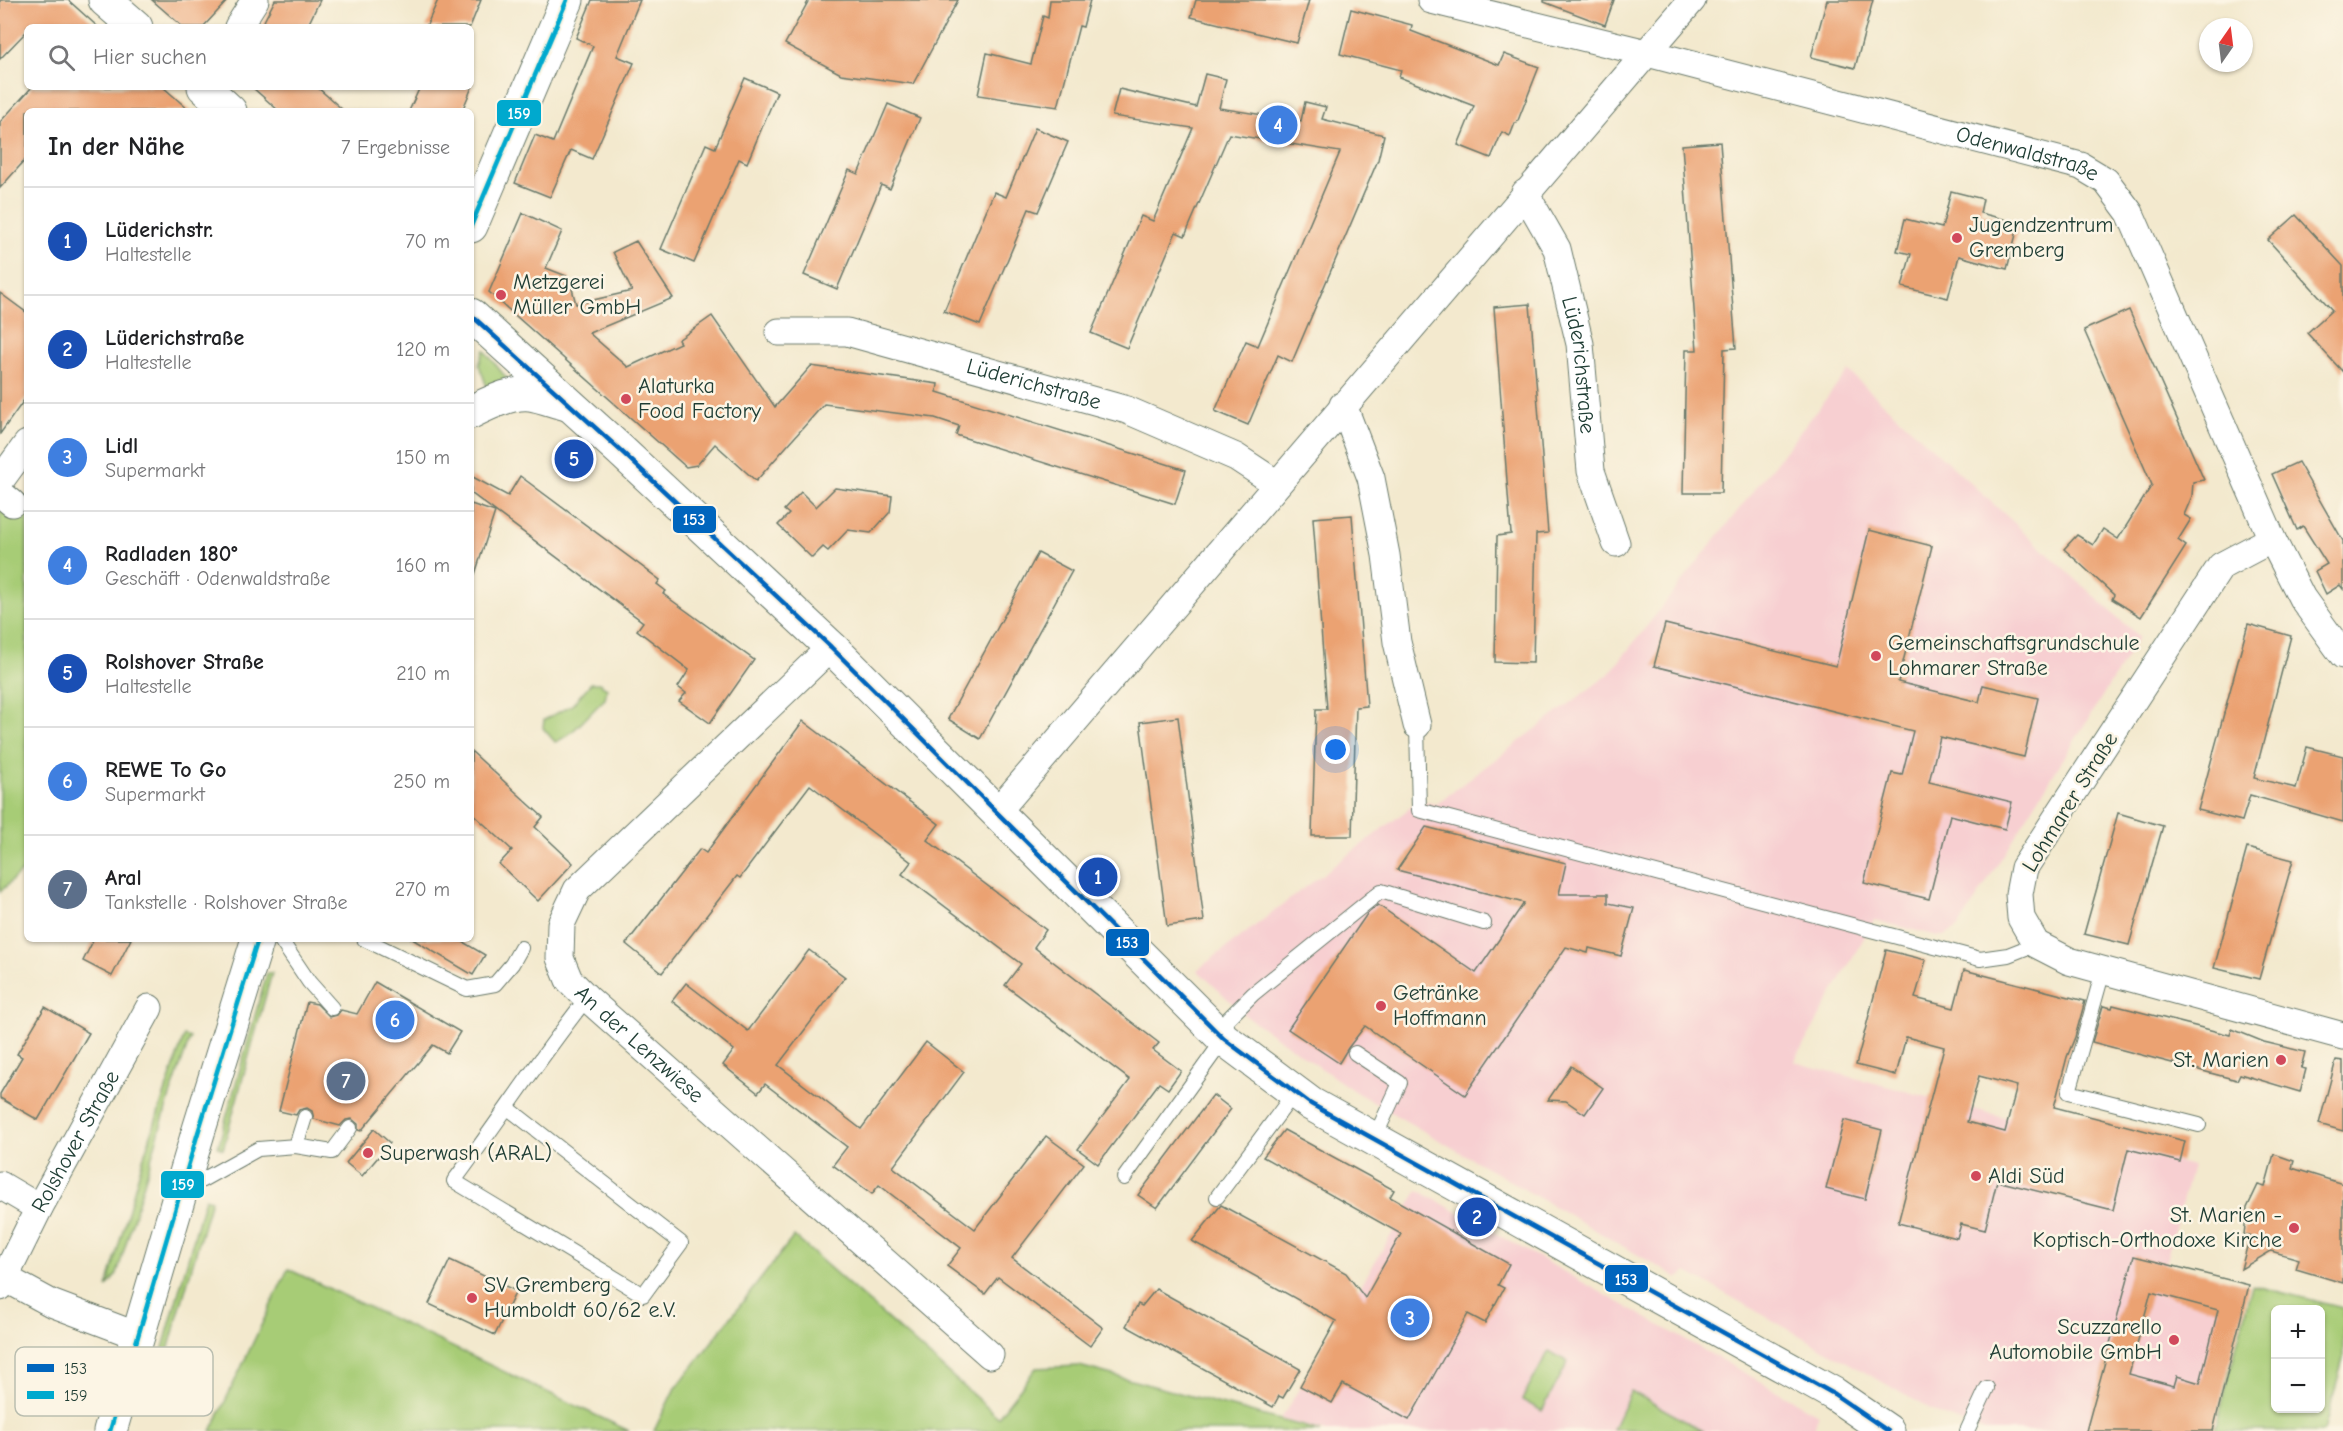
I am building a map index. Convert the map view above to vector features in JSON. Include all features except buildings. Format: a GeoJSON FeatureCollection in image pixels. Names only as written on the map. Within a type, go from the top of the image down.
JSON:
{"type":"FeatureCollection","features":[{"type":"Feature","properties":{"kind":"street"},"geometry":{"type":"LineString","coordinates":[[105,0],[133,24]]}},
{"type":"Feature","properties":{"kind":"street"},"geometry":{"type":"LineString","coordinates":[[240,24],[255,0]]}},
{"type":"Feature","properties":{"kind":"street"},"geometry":{"type":"LineString","coordinates":[[474,219],[567,0]]}},
{"type":"Feature","properties":{"kind":"street","name":"Odenwaldstraße"},"geometry":{"type":"LineString","coordinates":[[1431,0],[1647,53],[2081,166],[2106,181],[2130,213],[2272,539],[2302,598],[2343,656]]}},
{"type":"Feature","properties":{"kind":"street"},"geometry":{"type":"LineString","coordinates":[[996,813],[1692,0]]}},
{"type":"Feature","properties":{"kind":"street"},"geometry":{"type":"LineString","coordinates":[[207,90],[227,108]]}},
{"type":"Feature","properties":{"kind":"street","name":"Lüderichstraße"},"geometry":{"type":"LineString","coordinates":[[1525,193],[1557,249],[1580,344],[1591,471],[1616,543]]}},
{"type":"Feature","properties":{"kind":"street"},"geometry":{"type":"LineString","coordinates":[[474,318],[831,647],[1220,1035],[1311,1104],[1824,1389],[1888,1431]]}},
{"type":"Feature","properties":{"kind":"street","name":"Lüderichstraße"},"geometry":{"type":"LineString","coordinates":[[779,332],[847,332],[1126,410],[1236,457],[1277,484]]}},
{"type":"Feature","properties":{"kind":"street"},"geometry":{"type":"LineString","coordinates":[[474,410],[487,404],[522,394],[569,405]]}},
{"type":"Feature","properties":{"kind":"street"},"geometry":{"type":"LineString","coordinates":[[1343,405],[1371,478],[1386,555],[1397,642],[1417,725]]}},
{"type":"Feature","properties":{"kind":"street"},"geometry":{"type":"LineString","coordinates":[[4,492],[24,450]]}},
{"type":"Feature","properties":{"kind":"street","name":"Lohmarer Straße"},"geometry":{"type":"LineString","coordinates":[[2036,944],[2022,918],[2019,894],[2024,868],[2221,566],[2272,539]]}},
{"type":"Feature","properties":{"kind":"street","name":"An der Lenzwiese"},"geometry":{"type":"LineString","coordinates":[[831,647],[577,890],[561,924],[560,958],[570,980],[587,998],[990,1355]]}},
{"type":"Feature","properties":{"kind":"street"},"geometry":{"type":"LineString","coordinates":[[135,1347],[257,942]]}},
{"type":"Feature","properties":{"kind":"street"},"geometry":{"type":"LineString","coordinates":[[2036,944],[2069,961],[2343,1036]]}},
{"type":"Feature","properties":{"kind":"street","name":"Rolshover Straße"},"geometry":{"type":"LineString","coordinates":[[138,1336],[2,1282],[39,1208],[149,1008]]}},
{"type":"Feature","properties":{"kind":"street"},"geometry":{"type":"LineString","coordinates":[[1,1186],[39,1208]]}},
{"type":"Feature","properties":{"kind":"street"},"geometry":{"type":"LineString","coordinates":[[110,1431],[114,1416]]}},
{"type":"Feature","properties":{"kind":"lane"},"geometry":{"type":"LineString","coordinates":[[1417,725],[1419,810],[1980,958],[2008,955],[2036,944]]}},
{"type":"Feature","properties":{"kind":"lane"},"geometry":{"type":"LineString","coordinates":[[1124,1178],[1220,1035],[1253,994],[1381,891],[1484,923]]}},
{"type":"Feature","properties":{"kind":"lane"},"geometry":{"type":"LineString","coordinates":[[282,942],[309,982],[332,1008]]}},
{"type":"Feature","properties":{"kind":"lane"},"geometry":{"type":"LineString","coordinates":[[370,942],[467,989],[495,984],[512,964],[521,948]]}},
{"type":"Feature","properties":{"kind":"lane"},"geometry":{"type":"LineString","coordinates":[[2103,970],[2069,1092],[2199,1125]]}},
{"type":"Feature","properties":{"kind":"lane"},"geometry":{"type":"LineString","coordinates":[[508,1108],[681,1243],[643,1295],[454,1181],[587,998]]}},
{"type":"Feature","properties":{"kind":"lane"},"geometry":{"type":"LineString","coordinates":[[1355,1053],[1400,1083],[1374,1139]]}},
{"type":"Feature","properties":{"kind":"lane"},"geometry":{"type":"LineString","coordinates":[[1217,1197],[1295,1092]]}},
{"type":"Feature","properties":{"kind":"lane"},"geometry":{"type":"LineString","coordinates":[[296,1146],[306,1117]]}},
{"type":"Feature","properties":{"kind":"lane"},"geometry":{"type":"LineString","coordinates":[[180,1193],[258,1149],[296,1146],[332,1152],[350,1128]]}},
{"type":"Feature","properties":{"kind":"lane"},"geometry":{"type":"LineString","coordinates":[[1967,1431],[1987,1388]]}},
{"type":"Feature","properties":{"kind":"shaded area"},"geometry":{"type":"Polygon","coordinates":[[[1848,371],[2139,637],[1958,928],[1944,936],[1938,936],[1874,920],[1794,1062],[2192,1166],[2165,1264],[2249,1285],[2213,1431],[1985,1431],[1941,1415],[1687,1272],[1678,1278],[1354,1091],[1246,1016],[1197,970],[1419,801],[1436,804],[1609,674],[1848,371]]]}},
{"type":"Feature","properties":{"kind":"shaded area"},"geometry":{"type":"Polygon","coordinates":[[[1418,1190],[1818,1414],[1814,1431],[1327,1431],[1281,1419],[1418,1190]]]}},
{"type":"Feature","properties":{"kind":"green space"},"geometry":{"type":"Polygon","coordinates":[[[484,350],[508,380],[488,390],[479,365],[484,350]]]}},
{"type":"Feature","properties":{"kind":"green space"},"geometry":{"type":"Polygon","coordinates":[[[0,478],[24,498],[24,869],[0,892],[0,478]]]}},
{"type":"Feature","properties":{"kind":"green space"},"geometry":{"type":"Polygon","coordinates":[[[591,683],[599,683],[607,688],[605,699],[575,729],[555,742],[543,728],[544,720],[572,705],[591,683]]]}},
{"type":"Feature","properties":{"kind":"green space"},"geometry":{"type":"Polygon","coordinates":[[[267,973],[272,973],[223,1149],[218,1147],[267,973]]]}},
{"type":"Feature","properties":{"kind":"green space"},"geometry":{"type":"Polygon","coordinates":[[[184,1036],[190,1038],[168,1102],[117,1274],[107,1287],[142,1162],[184,1036]]]}},
{"type":"Feature","properties":{"kind":"green space"},"geometry":{"type":"Polygon","coordinates":[[[205,1198],[211,1200],[169,1347],[163,1347],[205,1198]]]}},
{"type":"Feature","properties":{"kind":"green space"},"geometry":{"type":"Polygon","coordinates":[[[794,1236],[998,1417],[1036,1368],[1079,1366],[1321,1431],[654,1431],[673,1392],[794,1236]]]}},
{"type":"Feature","properties":{"kind":"green space"},"geometry":{"type":"Polygon","coordinates":[[[288,1269],[629,1431],[211,1431],[288,1269]]]}},
{"type":"Feature","properties":{"kind":"green space"},"geometry":{"type":"Polygon","coordinates":[[[2252,1285],[2343,1308],[2343,1359],[2324,1431],[2215,1431],[2252,1285]]]}},
{"type":"Feature","properties":{"kind":"green space"},"geometry":{"type":"Polygon","coordinates":[[[1549,1351],[1568,1362],[1542,1411],[1522,1400],[1549,1351]]]}},
{"type":"Feature","properties":{"kind":"green space"},"geometry":{"type":"Polygon","coordinates":[[[1631,1391],[1703,1431],[1613,1429],[1631,1391]]]}},
{"type":"Feature","properties":{"kind":"transit line","name":"159"},"geometry":{"type":"LineString","coordinates":[[474,219],[567,0]]}},
{"type":"Feature","properties":{"kind":"transit line","name":"153"},"geometry":{"type":"LineString","coordinates":[[474,318],[831,647],[1224,1039],[1311,1104],[1834,1394],[1888,1431]]}},
{"type":"Feature","properties":{"kind":"transit line","name":"159"},"geometry":{"type":"LineString","coordinates":[[135,1347],[257,942]]}},
{"type":"Feature","properties":{"kind":"transit line","name":"159"},"geometry":{"type":"LineString","coordinates":[[110,1431],[114,1416]]}},
{"type":"Feature","properties":{"kind":"place","name":"Radladen 180°"},"geometry":{"type":"Point","coordinates":[1278,125]}},
{"type":"Feature","properties":{"kind":"place","name":"Jugendzentrum Gremberg"},"geometry":{"type":"Point","coordinates":[1957,238]}},
{"type":"Feature","properties":{"kind":"place","name":"Metzgerei Müller GmbH"},"geometry":{"type":"Point","coordinates":[501,295]}},
{"type":"Feature","properties":{"kind":"place","name":"Alaturka Food Factory"},"geometry":{"type":"Point","coordinates":[626,399]}},
{"type":"Feature","properties":{"kind":"place","name":"Rolshover Straße"},"geometry":{"type":"Point","coordinates":[574,459]}},
{"type":"Feature","properties":{"kind":"place","name":"Gemeinschaftsgrundschule Lohmarer Straße"},"geometry":{"type":"Point","coordinates":[1876,656]}},
{"type":"Feature","properties":{"kind":"place","name":"Lüderichstr."},"geometry":{"type":"Point","coordinates":[1098,877]}},
{"type":"Feature","properties":{"kind":"place","name":"Getränke Hoffmann"},"geometry":{"type":"Point","coordinates":[1381,1006]}},
{"type":"Feature","properties":{"kind":"place","name":"REWE To Go"},"geometry":{"type":"Point","coordinates":[395,1020]}},
{"type":"Feature","properties":{"kind":"place","name":"St. Marien"},"geometry":{"type":"Point","coordinates":[2281,1060]}},
{"type":"Feature","properties":{"kind":"place","name":"Aral"},"geometry":{"type":"Point","coordinates":[346,1081]}},
{"type":"Feature","properties":{"kind":"place","name":"Superwash (ARAL)"},"geometry":{"type":"Point","coordinates":[368,1153]}},
{"type":"Feature","properties":{"kind":"place","name":"Aldi Süd"},"geometry":{"type":"Point","coordinates":[1976,1176]}},
{"type":"Feature","properties":{"kind":"place","name":"Lüderichstraße"},"geometry":{"type":"Point","coordinates":[1477,1217]}},
{"type":"Feature","properties":{"kind":"place","name":"St. Marien - Koptisch-Orthodoxe Kirche"},"geometry":{"type":"Point","coordinates":[2294,1228]}},
{"type":"Feature","properties":{"kind":"place","name":"SV Gremberg Humboldt 60/62 e.V."},"geometry":{"type":"Point","coordinates":[472,1298]}},
{"type":"Feature","properties":{"kind":"place","name":"Lidl"},"geometry":{"type":"Point","coordinates":[1410,1318]}},
{"type":"Feature","properties":{"kind":"place","name":"Scuzzarello Automobile GmbH"},"geometry":{"type":"Point","coordinates":[2174,1340]}}]}
